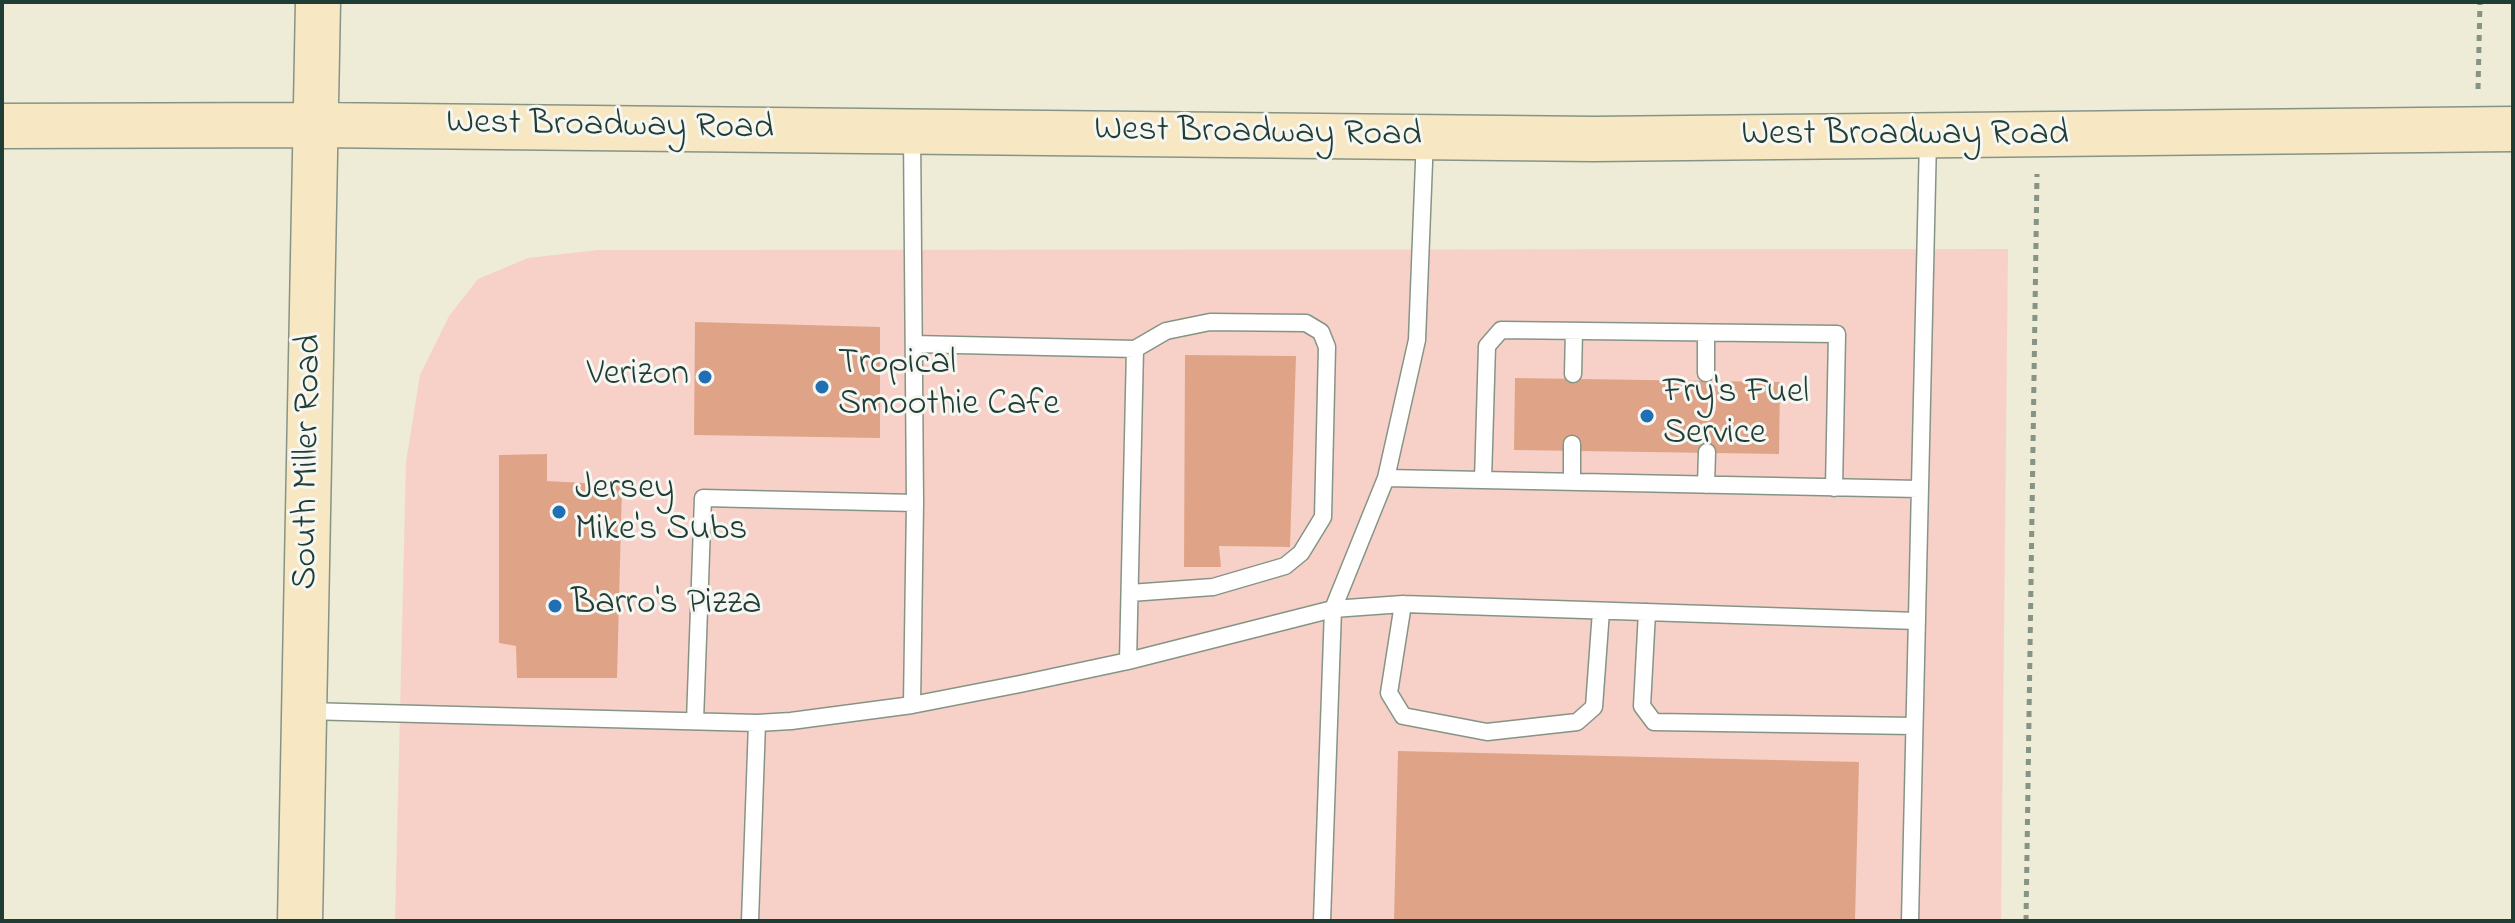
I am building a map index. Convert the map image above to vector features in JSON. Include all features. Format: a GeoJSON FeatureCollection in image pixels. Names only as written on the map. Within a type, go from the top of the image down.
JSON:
{"type":"FeatureCollection","features":[{"type":"Feature","properties":{"kind":"main road","name":"South Miller Road"},"geometry":{"type":"LineString","coordinates":[[300,921],[318,2]]}},
{"type":"Feature","properties":{"kind":"main road","name":"West Broadway Road"},"geometry":{"type":"LineString","coordinates":[[2,126],[316,125],[1594,139],[2496,129]]}},
{"type":"Feature","properties":{"kind":"lane"},"geometry":{"type":"LineString","coordinates":[[912,131],[915,503],[912,705]]}},
{"type":"Feature","properties":{"kind":"lane"},"geometry":{"type":"LineString","coordinates":[[1322,921],[1333,609],[1386,478],[1417,340],[1425,137]]}},
{"type":"Feature","properties":{"kind":"lane"},"geometry":{"type":"LineString","coordinates":[[1910,921],[1928,137]]}},
{"type":"Feature","properties":{"kind":"lane"},"geometry":{"type":"LineString","coordinates":[[914,344],[1135,349],[1166,331],[1210,322],[1306,323],[1321,332],[1327,347],[1323,517],[1301,553],[1285,566],[1213,587],[1130,593]]}},
{"type":"Feature","properties":{"kind":"lane"},"geometry":{"type":"LineString","coordinates":[[1483,480],[1487,346],[1501,330],[1837,334],[1834,488]]}},
{"type":"Feature","properties":{"kind":"lane"},"geometry":{"type":"LineString","coordinates":[[1573,374],[1574,331]]}},
{"type":"Feature","properties":{"kind":"lane"},"geometry":{"type":"LineString","coordinates":[[1706,333],[1706,373]]}},
{"type":"Feature","properties":{"kind":"lane"},"geometry":{"type":"LineString","coordinates":[[1128,661],[1135,349]]}},
{"type":"Feature","properties":{"kind":"lane"},"geometry":{"type":"LineString","coordinates":[[1572,444],[1572,482]]}},
{"type":"Feature","properties":{"kind":"lane"},"geometry":{"type":"LineString","coordinates":[[1706,485],[1707,452]]}},
{"type":"Feature","properties":{"kind":"lane"},"geometry":{"type":"LineString","coordinates":[[1386,478],[1919,489]]}},
{"type":"Feature","properties":{"kind":"lane"},"geometry":{"type":"LineString","coordinates":[[695,721],[703,498],[915,503]]}},
{"type":"Feature","properties":{"kind":"lane"},"geometry":{"type":"LineString","coordinates":[[305,711],[757,723],[791,721],[912,705],[1128,661],[1333,609],[1403,604],[1917,621]]}},
{"type":"Feature","properties":{"kind":"lane"},"geometry":{"type":"LineString","coordinates":[[1403,604],[1389,693],[1403,716],[1487,732],[1577,722],[1594,707],[1601,611]]}},
{"type":"Feature","properties":{"kind":"lane"},"geometry":{"type":"LineString","coordinates":[[1647,612],[1642,706],[1654,722],[1914,726]]}},
{"type":"Feature","properties":{"kind":"lane"},"geometry":{"type":"LineString","coordinates":[[750,921],[757,723]]}},
{"type":"Feature","properties":{"kind":"path"},"geometry":{"type":"LineString","coordinates":[[2480,2],[2496,129]]}},
{"type":"Feature","properties":{"kind":"path"},"geometry":{"type":"LineString","coordinates":[[2026,921],[2038,136]]}},
{"type":"Feature","properties":{"kind":"shaded area"},"geometry":{"type":"Polygon","coordinates":[[[2008,249],[2001,921],[395,921],[406,462],[420,375],[449,316],[478,279],[528,258],[598,250],[2008,249]]]}},
{"type":"Feature","properties":{"kind":"building"},"geometry":{"type":"Polygon","coordinates":[[[695,322],[880,327],[880,438],[694,435],[695,322]]]}},
{"type":"Feature","properties":{"kind":"building"},"geometry":{"type":"Polygon","coordinates":[[[1185,355],[1296,356],[1290,547],[1219,546],[1221,567],[1184,567],[1185,355]]]}},
{"type":"Feature","properties":{"kind":"building","name":"Fry's Fuel Service"},"geometry":{"type":"Polygon","coordinates":[[[1515,378],[1780,382],[1779,454],[1514,450],[1515,378]]]}},
{"type":"Feature","properties":{"kind":"building"},"geometry":{"type":"Polygon","coordinates":[[[547,454],[547,481],[622,485],[617,678],[517,678],[516,646],[499,643],[499,455],[547,454]]]}},
{"type":"Feature","properties":{"kind":"building"},"geometry":{"type":"Polygon","coordinates":[[[1398,751],[1859,762],[1855,921],[1394,921],[1398,751]]]}},
{"type":"Feature","properties":{"kind":"place","name":"Verizon"},"geometry":{"type":"Point","coordinates":[705,377]}},
{"type":"Feature","properties":{"kind":"place","name":"Tropical Smoothie Cafe"},"geometry":{"type":"Point","coordinates":[822,387]}},
{"type":"Feature","properties":{"kind":"place","name":"Fry's Fuel Service"},"geometry":{"type":"Point","coordinates":[1647,416]}},
{"type":"Feature","properties":{"kind":"place","name":"Jersey Mike's Subs"},"geometry":{"type":"Point","coordinates":[559,512]}},
{"type":"Feature","properties":{"kind":"place","name":"Barro's Pizza"},"geometry":{"type":"Point","coordinates":[555,606]}}]}
